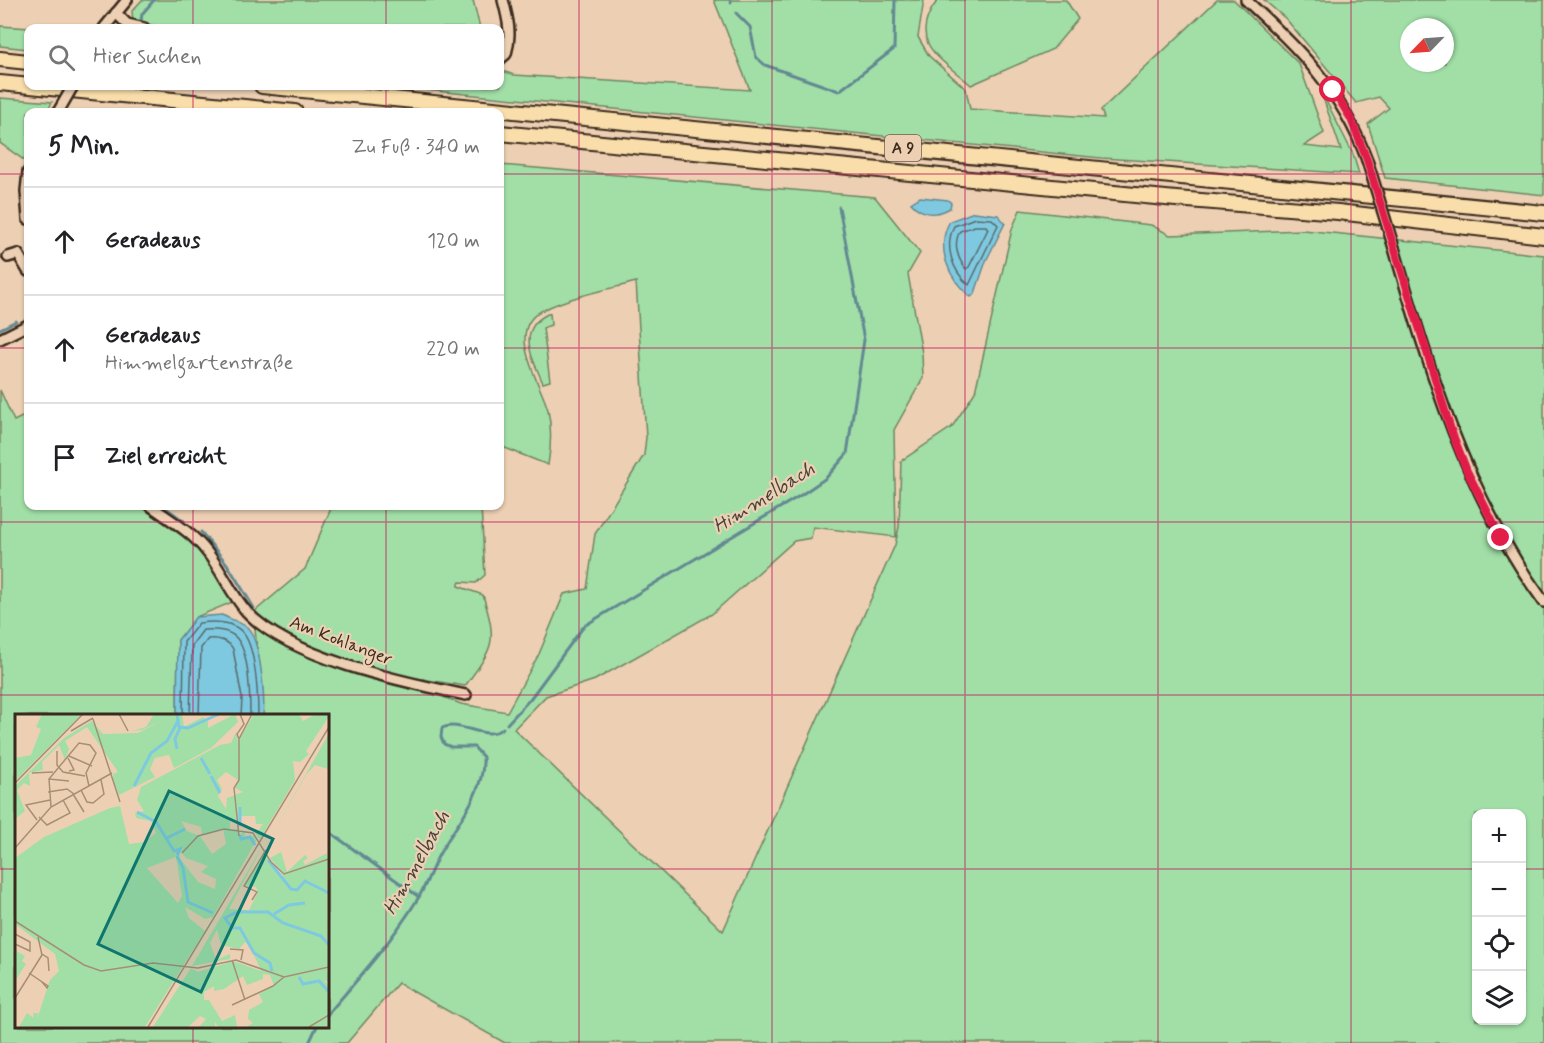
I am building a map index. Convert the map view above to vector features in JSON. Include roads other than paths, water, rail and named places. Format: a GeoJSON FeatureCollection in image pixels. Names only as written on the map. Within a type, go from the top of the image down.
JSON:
{"type":"FeatureCollection","features":[{"type":"Feature","properties":{"kind":"highway"},"geometry":{"type":"LineString","coordinates":[[0,59],[24,62]]}},
{"type":"Feature","properties":{"kind":"highway"},"geometry":{"type":"LineString","coordinates":[[0,84],[24,86]]}},
{"type":"Feature","properties":{"kind":"highway"},"geometry":{"type":"LineString","coordinates":[[63,90],[253,108]]}},
{"type":"Feature","properties":{"kind":"highway","name":"A 9"},"geometry":{"type":"LineString","coordinates":[[302,90],[484,108]]}},
{"type":"Feature","properties":{"kind":"highway","name":"A 9"},"geometry":{"type":"LineString","coordinates":[[504,110],[1544,213]]}},
{"type":"Feature","properties":{"kind":"highway","name":"A 9"},"geometry":{"type":"LineString","coordinates":[[504,133],[1165,198],[1338,212],[1544,237]]}},
{"type":"Feature","properties":{"kind":"street"},"geometry":{"type":"LineString","coordinates":[[107,24],[127,0]]}},
{"type":"Feature","properties":{"kind":"street"},"geometry":{"type":"LineString","coordinates":[[503,0],[510,23],[510,42],[504,56]]}},
{"type":"Feature","properties":{"kind":"street"},"geometry":{"type":"LineString","coordinates":[[1246,0],[1301,51],[1326,81],[1351,119],[1367,160],[1433,376],[1467,471],[1501,538],[1544,602]]}},
{"type":"Feature","properties":{"kind":"street"},"geometry":{"type":"LineString","coordinates":[[116,13],[127,24]]}},
{"type":"Feature","properties":{"kind":"street"},"geometry":{"type":"LineString","coordinates":[[60,108],[71,90]]}},
{"type":"Feature","properties":{"kind":"street"},"geometry":{"type":"LineString","coordinates":[[8,257],[18,254],[24,264]]}},
{"type":"Feature","properties":{"kind":"street"},"geometry":{"type":"LineString","coordinates":[[0,339],[24,327]]}},
{"type":"Feature","properties":{"kind":"street","name":"Am Kohlanger"},"geometry":{"type":"LineString","coordinates":[[157,510],[190,534],[205,549],[247,612],[265,627],[296,645],[345,663],[402,681],[466,695]]}},
{"type":"Feature","properties":{"kind":"water"},"geometry":{"type":"Polygon","coordinates":[[[920,197],[948,200],[951,203],[950,208],[934,213],[924,212],[911,203],[920,197]]]}},
{"type":"Feature","properties":{"kind":"water"},"geometry":{"type":"Polygon","coordinates":[[[974,212],[998,215],[1005,223],[986,261],[975,293],[971,297],[950,272],[944,252],[944,241],[950,221],[974,212]]]}},
{"type":"Feature","properties":{"kind":"water"},"geometry":{"type":"Polygon","coordinates":[[[222,615],[248,628],[259,657],[263,714],[177,714],[178,640],[196,617],[222,615]]]}},
{"type":"Feature","properties":{"kind":"waterway"},"geometry":{"type":"LineString","coordinates":[[141,21],[142,14],[154,0]]}},
{"type":"Feature","properties":{"kind":"waterway","name":"Himmelbach"},"geometry":{"type":"LineString","coordinates":[[736,13],[750,27],[756,57],[765,65],[839,91],[894,49],[895,0]]}},
{"type":"Feature","properties":{"kind":"waterway","name":"Himmelbach"},"geometry":{"type":"LineString","coordinates":[[507,724],[530,699],[584,626],[801,495],[826,478],[847,454],[864,340],[839,207]]}},
{"type":"Feature","properties":{"kind":"waterway"},"geometry":{"type":"LineString","coordinates":[[0,329],[16,321]]}},
{"type":"Feature","properties":{"kind":"waterway"},"geometry":{"type":"LineString","coordinates":[[169,510],[184,521]]}},
{"type":"Feature","properties":{"kind":"waterway"},"geometry":{"type":"LineString","coordinates":[[201,532],[227,564],[254,608]]}},
{"type":"Feature","properties":{"kind":"waterway","name":"Himmelbach"},"geometry":{"type":"LineString","coordinates":[[328,1014],[374,959],[421,894],[441,851],[469,806],[480,782],[483,757],[474,747],[451,747],[444,744],[441,737],[442,728],[457,726],[489,733],[503,728]]}},
{"type":"Feature","properties":{"kind":"waterway"},"geometry":{"type":"LineString","coordinates":[[328,831],[419,897]]}},
{"type":"Feature","properties":{"kind":"waterway","name":"Himmelbach"},"geometry":{"type":"LineString","coordinates":[[309,1043],[316,1028]]}}]}
